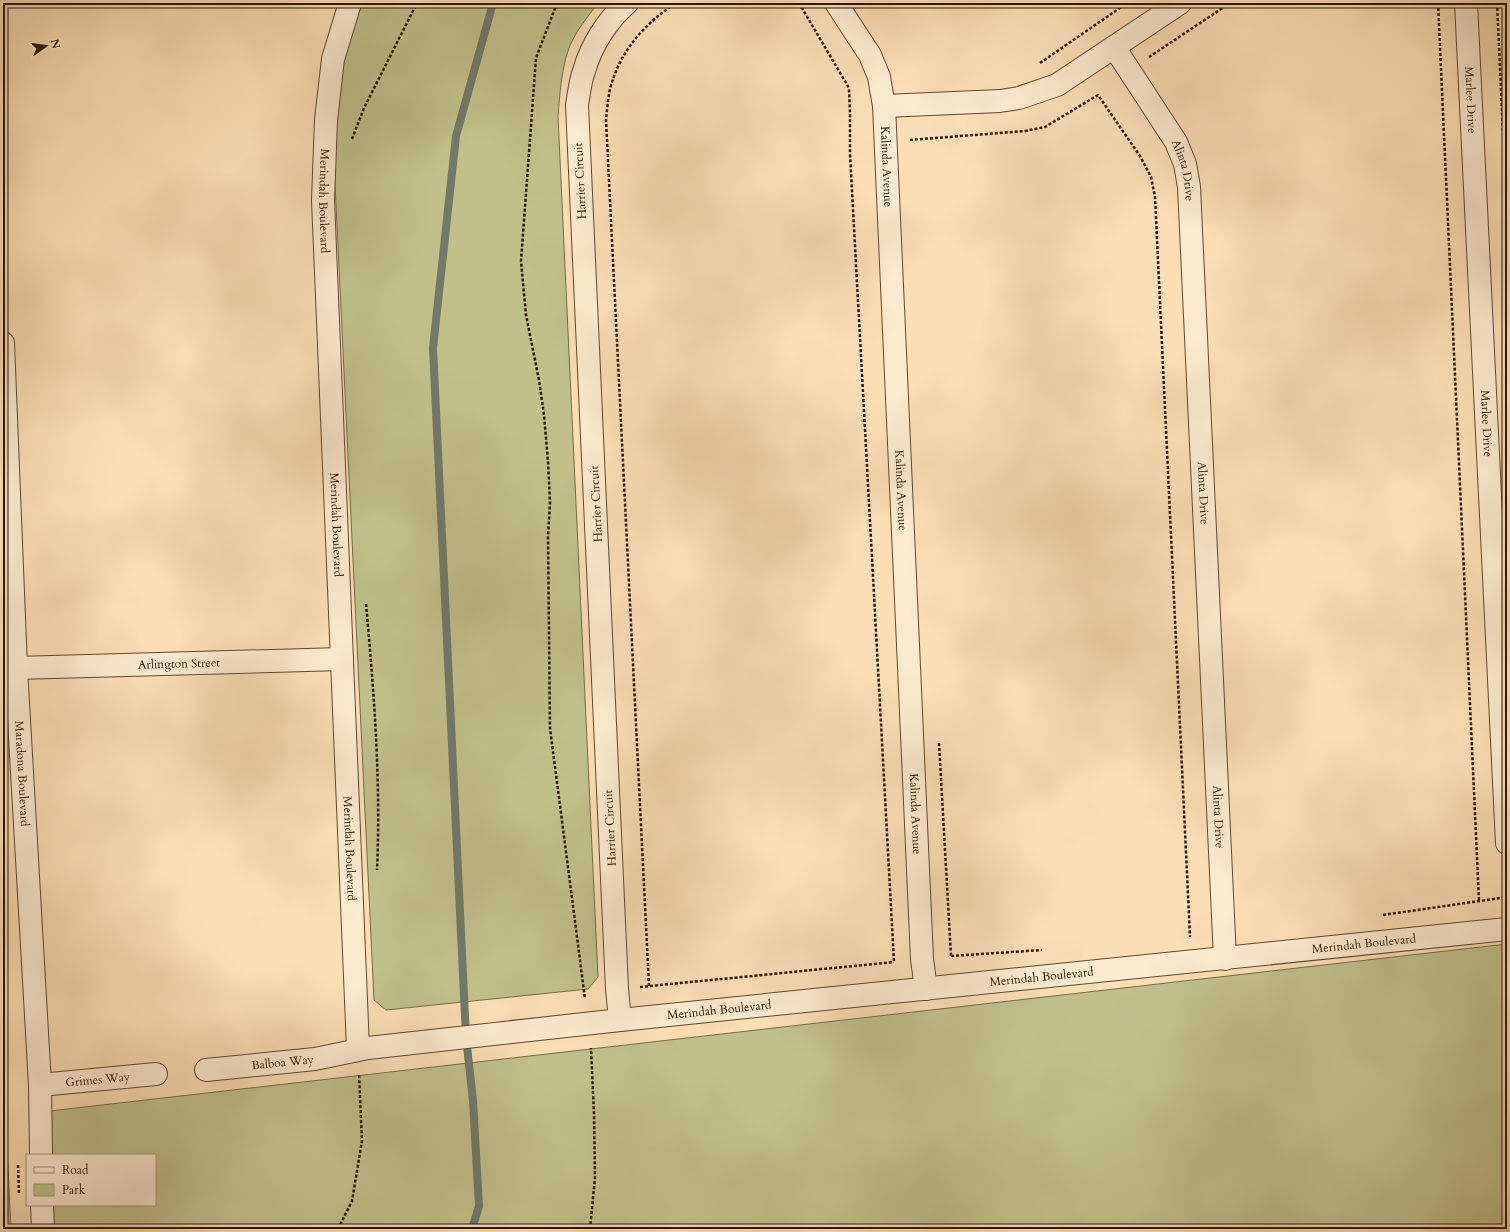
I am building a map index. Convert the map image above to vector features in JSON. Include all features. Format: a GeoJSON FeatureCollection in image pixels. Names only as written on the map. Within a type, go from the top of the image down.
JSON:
{"type":"FeatureCollection","features":[{"type":"Feature","properties":{"kind":"street","name":"Merindah Boulevard"},"geometry":{"type":"LineString","coordinates":[[350,3],[333,59],[326,120],[323,200],[358,1049]]}},
{"type":"Feature","properties":{"kind":"street","name":"Harrier Circuit"},"geometry":{"type":"LineString","coordinates":[[620,1020],[617,990],[577,105],[584,71],[598,37],[620,9],[627,3]]}},
{"type":"Feature","properties":{"kind":"street","name":"Kalinda Avenue"},"geometry":{"type":"LineString","coordinates":[[836,3],[870,55],[878,77],[884,106],[922,959],[926,989]]}},
{"type":"Feature","properties":{"kind":"street"},"geometry":{"type":"LineString","coordinates":[[884,106],[1000,101],[1019,98],[1057,85],[1180,3]]}},
{"type":"Feature","properties":{"kind":"street","name":"Marlee Drive"},"geometry":{"type":"LineString","coordinates":[[1466,3],[1504,735],[1507,843]]}},
{"type":"Feature","properties":{"kind":"street","name":"Alinta Drive"},"geometry":{"type":"LineString","coordinates":[[1114,48],[1176,142],[1185,164],[1189,187],[1226,959]]}},
{"type":"Feature","properties":{"kind":"street","name":"Maradona Boulevard"},"geometry":{"type":"LineString","coordinates":[[3,343],[16,668],[40,1085],[41,1154]]}},
{"type":"Feature","properties":{"kind":"street","name":"Arlington Street"},"geometry":{"type":"LineString","coordinates":[[16,668],[342,659]]}},
{"type":"Feature","properties":{"kind":"street","name":"Merindah Boulevard"},"geometry":{"type":"LineString","coordinates":[[583,1024],[1507,930]]}},
{"type":"Feature","properties":{"kind":"street","name":"Balboa Way"},"geometry":{"type":"LineString","coordinates":[[206,1070],[315,1059],[358,1049],[583,1024]]}},
{"type":"Feature","properties":{"kind":"street","name":"Grimes Way"},"geometry":{"type":"LineString","coordinates":[[40,1085],[156,1074]]}},
{"type":"Feature","properties":{"kind":"street"},"geometry":{"type":"LineString","coordinates":[[42,1206],[43,1229]]}},
{"type":"Feature","properties":{"kind":"path"},"geometry":{"type":"LineString","coordinates":[[557,3],[536,58],[521,261],[526,315],[539,380],[548,461],[550,503],[548,545],[550,728],[585,993],[583,1024],[594,1114],[595,1178],[590,1229]]}},
{"type":"Feature","properties":{"kind":"path"},"geometry":{"type":"LineString","coordinates":[[649,986],[606,120],[610,91],[614,76],[629,47],[649,22],[676,3]]}},
{"type":"Feature","properties":{"kind":"path"},"geometry":{"type":"LineString","coordinates":[[798,3],[848,88],[850,114],[850,162],[894,962]]}},
{"type":"Feature","properties":{"kind":"path"},"geometry":{"type":"LineString","coordinates":[[1034,66],[1127,3]]}},
{"type":"Feature","properties":{"kind":"path"},"geometry":{"type":"LineString","coordinates":[[1438,3],[1479,902]]}},
{"type":"Feature","properties":{"kind":"path"},"geometry":{"type":"LineString","coordinates":[[1497,3],[1507,218]]}},
{"type":"Feature","properties":{"kind":"path"},"geometry":{"type":"LineString","coordinates":[[907,140],[1025,131],[1045,127],[1098,95],[1140,156],[1151,177],[1155,197],[1190,940],[1224,935]]}},
{"type":"Feature","properties":{"kind":"path"},"geometry":{"type":"LineString","coordinates":[[1378,916],[1507,897]]}},
{"type":"Feature","properties":{"kind":"path"},"geometry":{"type":"LineString","coordinates":[[585,993],[922,959],[1046,950]]}},
{"type":"Feature","properties":{"kind":"green space"},"geometry":{"type":"Polygon","coordinates":[[[363,3],[598,3],[577,32],[568,51],[562,75],[558,116],[598,977],[588,989],[386,1010],[374,1000],[333,141],[342,71],[350,37],[363,3]]]}},
{"type":"Feature","properties":{"kind":"green space"},"geometry":{"type":"Polygon","coordinates":[[[1507,944],[1507,1229],[43,1229],[42,1206],[156,1206],[156,1154],[41,1154],[41,1112],[1507,944]]]}},
{"type":"Feature","properties":{"kind":"green space"},"geometry":{"type":"Polygon","coordinates":[[[3,1064],[11,1229],[3,1229],[3,1064]]]}},
{"type":"Feature","properties":{"kind":"waterway"},"geometry":{"type":"LineString","coordinates":[[472,1229],[479,1206],[473,1101],[466,1037],[433,348],[456,136],[493,3]]}}]}
